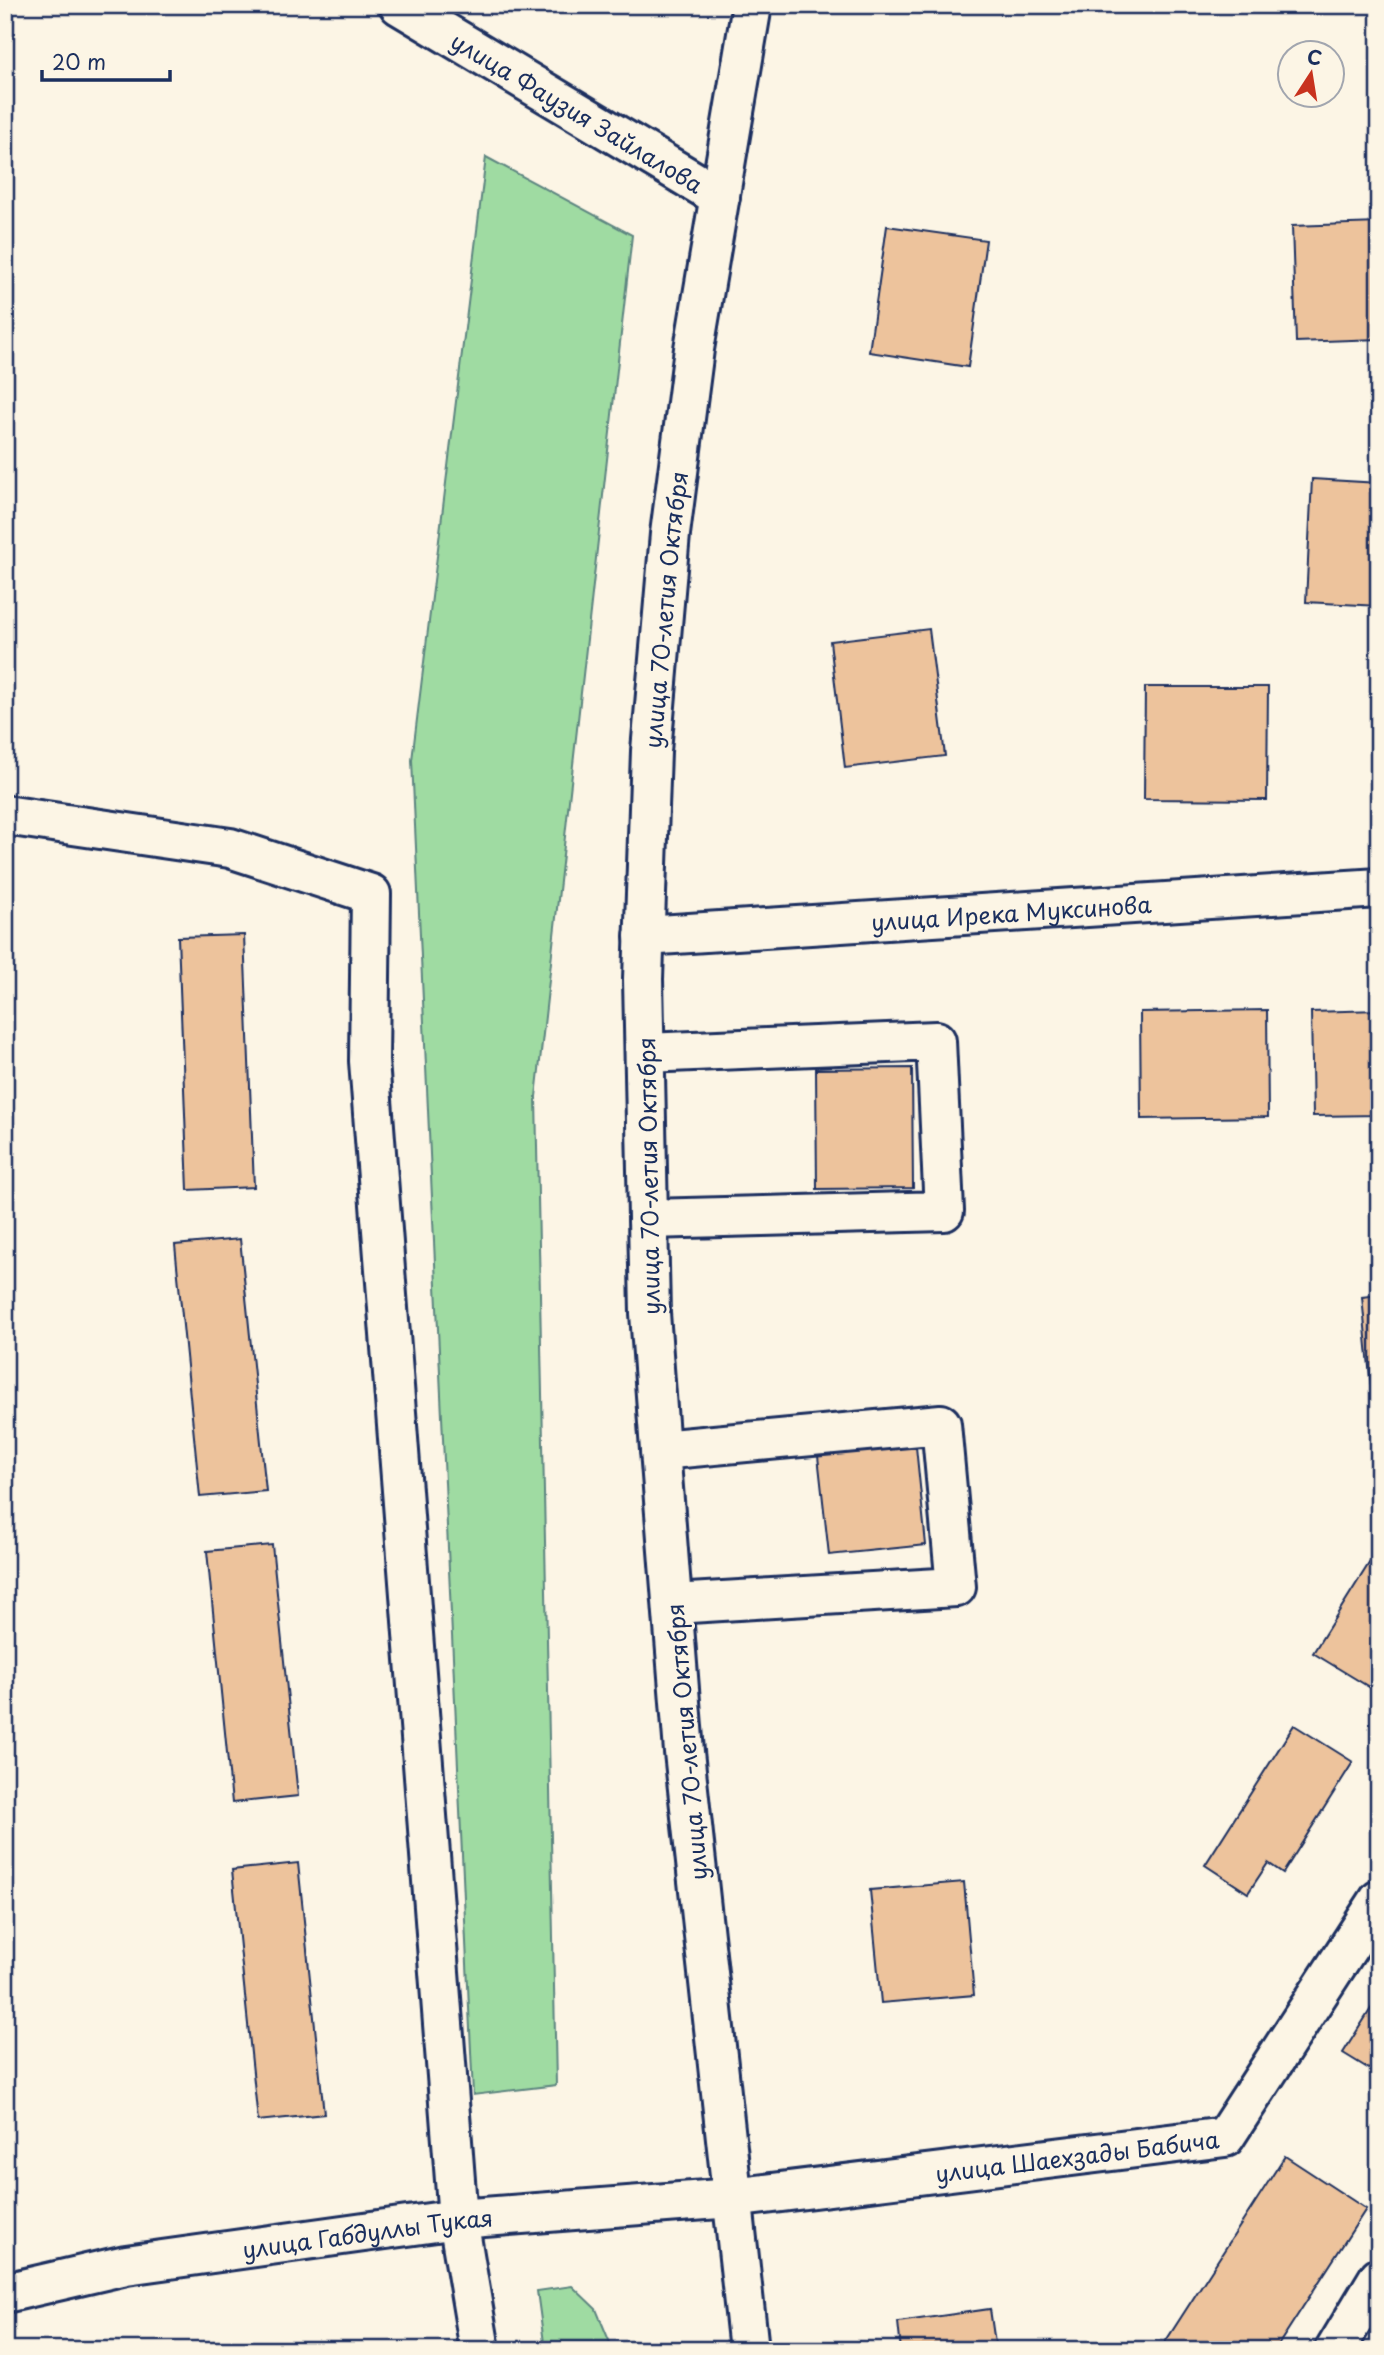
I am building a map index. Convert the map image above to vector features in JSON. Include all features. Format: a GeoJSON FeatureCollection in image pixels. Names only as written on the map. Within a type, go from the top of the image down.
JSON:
{"type":"FeatureCollection","features":[{"type":"Feature","properties":{"kind":"street","name":"улица Фаузия Зайлалова"},"geometry":{"type":"LineString","coordinates":[[399,5],[720,197]]}},
{"type":"Feature","properties":{"kind":"street","name":"улица 70-летия Октября"},"geometry":{"type":"LineString","coordinates":[[749,2350],[684,1752],[660,1450],[650,1313],[643,936],[651,751],[670,534],[694,349],[752,5]]}},
{"type":"Feature","properties":{"kind":"street"},"geometry":{"type":"LineString","coordinates":[[5,815],[230,848],[371,894],[369,1061],[458,2219],[480,2350]]}},
{"type":"Feature","properties":{"kind":"street","name":"улица Ирека Муксинова"},"geometry":{"type":"LineString","coordinates":[[643,936],[1379,888]]}},
{"type":"Feature","properties":{"kind":"street"},"geometry":{"type":"LineString","coordinates":[[645,1054],[936,1041],[944,1211],[648,1219]]}},
{"type":"Feature","properties":{"kind":"street"},"geometry":{"type":"LineString","coordinates":[[660,1450],[941,1424],[956,1587],[673,1604]]}},
{"type":"Feature","properties":{"kind":"street","name":"улица Шаехзады Бабича"},"geometry":{"type":"LineString","coordinates":[[732,2197],[1226,2137],[1379,1900]]}},
{"type":"Feature","properties":{"kind":"street","name":"улица Габдуллы Тукая"},"geometry":{"type":"LineString","coordinates":[[5,2293],[125,2265],[458,2219],[732,2197]]}},
{"type":"Feature","properties":{"kind":"street"},"geometry":{"type":"LineString","coordinates":[[1335,2350],[1379,2277]]}},
{"type":"Feature","properties":{"kind":"green space"},"geometry":{"type":"Polygon","coordinates":[[[486,157],[632,235],[536,1097],[556,2085],[473,2095],[412,760],[486,157]]]}},
{"type":"Feature","properties":{"kind":"green space"},"geometry":{"type":"Polygon","coordinates":[[[572,2286],[596,2309],[613,2350],[545,2350],[537,2291],[572,2286]]]}},
{"type":"Feature","properties":{"kind":"building"},"geometry":{"type":"Polygon","coordinates":[[[1379,223],[1379,339],[1296,342],[1292,226],[1379,223]]]}},
{"type":"Feature","properties":{"kind":"building"},"geometry":{"type":"Polygon","coordinates":[[[887,226],[986,240],[968,367],[869,352],[887,226]]]}},
{"type":"Feature","properties":{"kind":"building"},"geometry":{"type":"Polygon","coordinates":[[[1312,479],[1379,483],[1379,606],[1306,602],[1312,479]]]}},
{"type":"Feature","properties":{"kind":"building"},"geometry":{"type":"Polygon","coordinates":[[[929,629],[945,756],[845,768],[830,641],[929,629]]]}},
{"type":"Feature","properties":{"kind":"building"},"geometry":{"type":"Polygon","coordinates":[[[1145,687],[1268,687],[1267,800],[1144,799],[1145,687]]]}},
{"type":"Feature","properties":{"kind":"building"},"geometry":{"type":"Polygon","coordinates":[[[244,935],[254,1187],[188,1190],[178,937],[244,935]]]}},
{"type":"Feature","properties":{"kind":"building"},"geometry":{"type":"Polygon","coordinates":[[[1267,1010],[1268,1117],[1141,1119],[1140,1012],[1267,1010]]]}},
{"type":"Feature","properties":{"kind":"building"},"geometry":{"type":"Polygon","coordinates":[[[1379,1010],[1379,1115],[1313,1116],[1311,1012],[1379,1010]]]}},
{"type":"Feature","properties":{"kind":"building"},"geometry":{"type":"Polygon","coordinates":[[[912,1068],[913,1188],[817,1189],[816,1069],[912,1068]]]}},
{"type":"Feature","properties":{"kind":"building"},"geometry":{"type":"Polygon","coordinates":[[[240,1239],[266,1491],[200,1497],[175,1245],[240,1239]]]}},
{"type":"Feature","properties":{"kind":"building"},"geometry":{"type":"Polygon","coordinates":[[[1379,1295],[1379,1407],[1373,1407],[1362,1297],[1379,1295]]]}},
{"type":"Feature","properties":{"kind":"building"},"geometry":{"type":"Polygon","coordinates":[[[915,1437],[926,1545],[829,1555],[817,1447],[915,1437]]]}},
{"type":"Feature","properties":{"kind":"building"},"geometry":{"type":"Polygon","coordinates":[[[272,1545],[298,1796],[232,1803],[207,1551],[272,1545]]]}},
{"type":"Feature","properties":{"kind":"building"},"geometry":{"type":"Polygon","coordinates":[[[1379,1549],[1379,1693],[1313,1653],[1379,1549]]]}},
{"type":"Feature","properties":{"kind":"building"},"geometry":{"type":"Polygon","coordinates":[[[1294,1725],[1353,1762],[1283,1873],[1268,1863],[1248,1893],[1205,1865],[1294,1725]]]}},
{"type":"Feature","properties":{"kind":"building"},"geometry":{"type":"Polygon","coordinates":[[[298,1863],[324,2114],[258,2121],[232,1870],[298,1863]]]}},
{"type":"Feature","properties":{"kind":"building"},"geometry":{"type":"Polygon","coordinates":[[[964,1882],[974,1995],[881,2003],[870,1890],[964,1882]]]}},
{"type":"Feature","properties":{"kind":"building"},"geometry":{"type":"Polygon","coordinates":[[[1379,1996],[1379,2075],[1343,2053],[1379,1996]]]}},
{"type":"Feature","properties":{"kind":"building"},"geometry":{"type":"Polygon","coordinates":[[[1285,2156],[1366,2209],[1275,2350],[1160,2350],[1285,2156]]]}},
{"type":"Feature","properties":{"kind":"building"},"geometry":{"type":"Polygon","coordinates":[[[990,2309],[996,2350],[901,2350],[898,2322],[990,2309]]]}}]}
